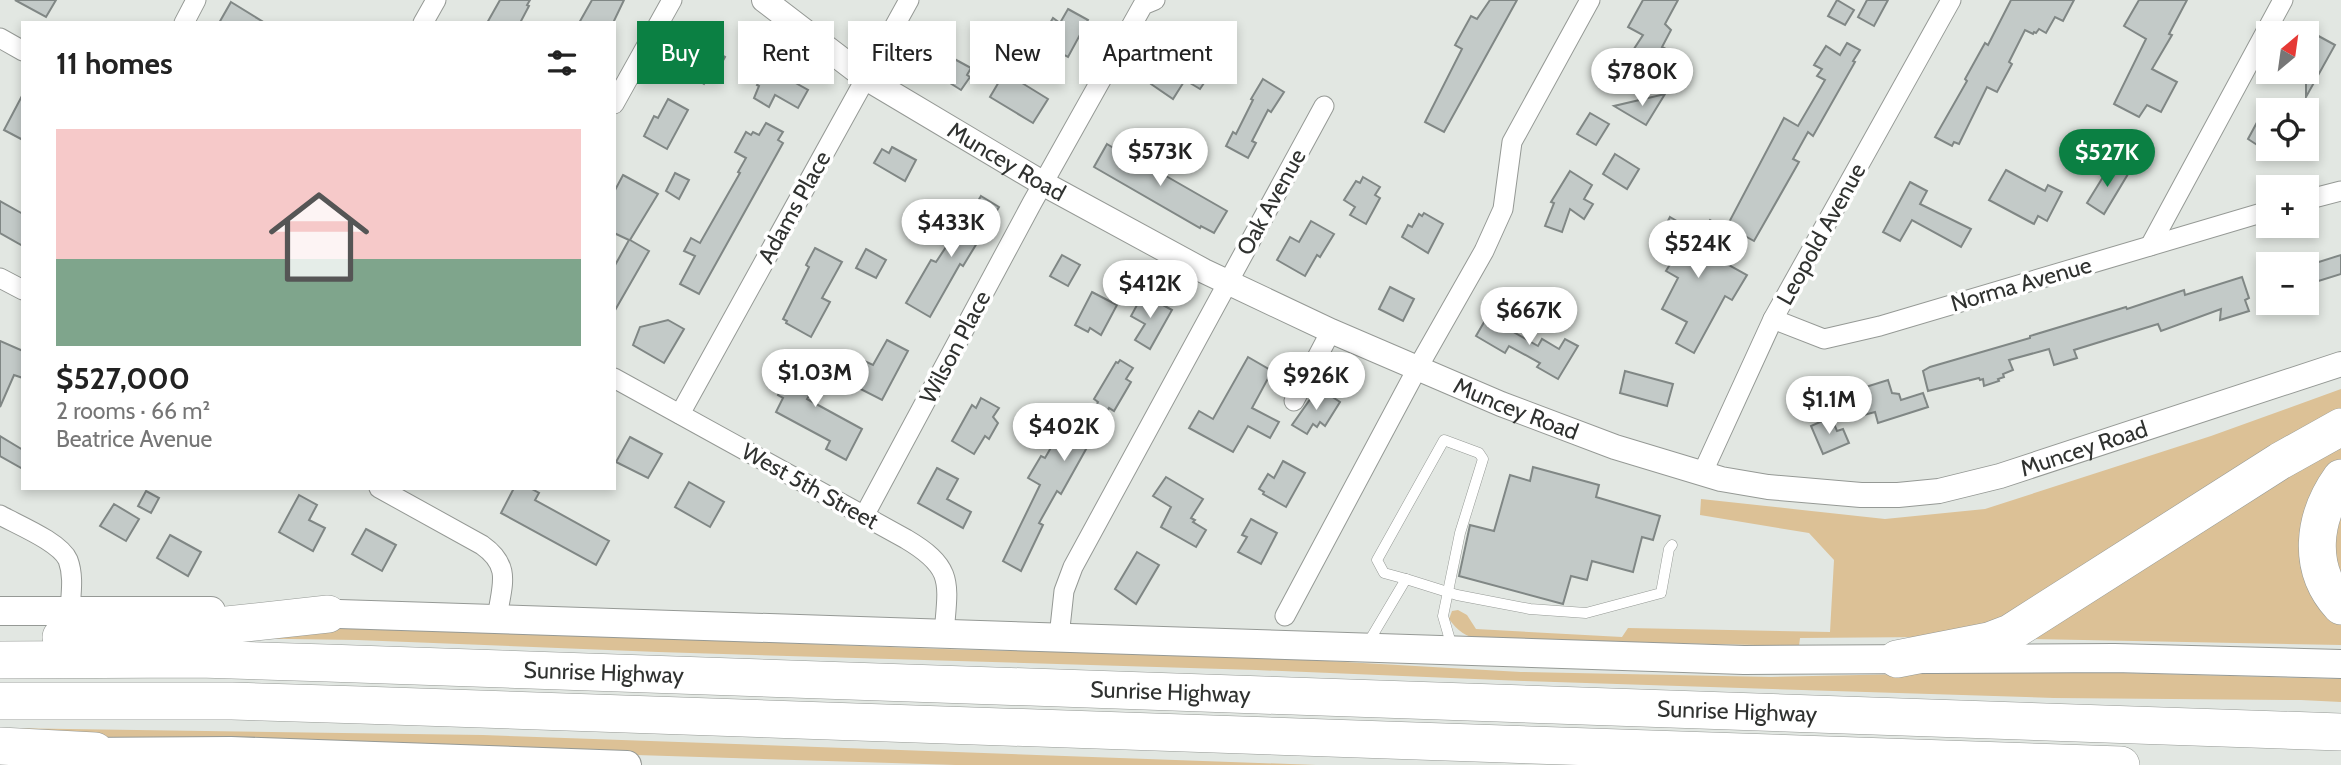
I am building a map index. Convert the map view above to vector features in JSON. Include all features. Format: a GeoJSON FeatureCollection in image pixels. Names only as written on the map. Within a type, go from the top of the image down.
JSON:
{"type":"FeatureCollection","features":[{"type":"Feature","properties":{"kind":"highway"},"geometry":{"type":"LineString","coordinates":[[1897,659],[1989,641],[2010,633],[2280,461],[2341,427]]}},
{"type":"Feature","properties":{"kind":"highway"},"geometry":{"type":"LineString","coordinates":[[2341,478],[2323,509],[2316,544],[2324,581],[2341,606]]}},
{"type":"Feature","properties":{"kind":"highway"},"geometry":{"type":"LineString","coordinates":[[0,642],[227,625],[328,614]]}},
{"type":"Feature","properties":{"kind":"highway","name":"Sunrise Highway"},"geometry":{"type":"LineString","coordinates":[[0,660],[186,659],[301,662],[2341,732]]}},
{"type":"Feature","properties":{"kind":"highway","name":"Sunrise Highway"},"geometry":{"type":"LineString","coordinates":[[0,701],[205,701],[361,705],[2121,765]]}},
{"type":"Feature","properties":{"kind":"highway"},"geometry":{"type":"LineString","coordinates":[[0,746],[94,751]]}},
{"type":"Feature","properties":{"kind":"main road"},"geometry":{"type":"LineString","coordinates":[[0,611],[328,614],[1778,661],[2114,658],[2341,664]]}},
{"type":"Feature","properties":{"kind":"main road"},"geometry":{"type":"LineString","coordinates":[[0,756],[94,751],[231,758],[627,765]]}},
{"type":"Feature","properties":{"kind":"street"},"geometry":{"type":"LineString","coordinates":[[185,21],[196,0]]}},
{"type":"Feature","properties":{"kind":"street"},"geometry":{"type":"LineString","coordinates":[[424,21],[436,0]]}},
{"type":"Feature","properties":{"kind":"street"},"geometry":{"type":"LineString","coordinates":[[616,100],[672,0]]}},
{"type":"Feature","properties":{"kind":"street","name":"Muncey Road"},"geometry":{"type":"LineString","coordinates":[[764,0],[848,64]]}},
{"type":"Feature","properties":{"kind":"street","name":"Adams Place"},"geometry":{"type":"LineString","coordinates":[[897,21],[909,0]]}},
{"type":"Feature","properties":{"kind":"street","name":"Wilson Place"},"geometry":{"type":"LineString","coordinates":[[864,516],[1143,5],[1155,0]]}},
{"type":"Feature","properties":{"kind":"street"},"geometry":{"type":"LineString","coordinates":[[1285,615],[1483,251],[1503,209],[1512,142],[1590,0]]}},
{"type":"Feature","properties":{"kind":"street","name":"Leopold Avenue"},"geometry":{"type":"LineString","coordinates":[[1702,474],[1773,319],[1951,0]]}},
{"type":"Feature","properties":{"kind":"street"},"geometry":{"type":"LineString","coordinates":[[2150,246],[2283,0]]}},
{"type":"Feature","properties":{"kind":"street"},"geometry":{"type":"LineString","coordinates":[[0,38],[21,50]]}},
{"type":"Feature","properties":{"kind":"street","name":"Adams Place"},"geometry":{"type":"LineString","coordinates":[[680,414],[863,84]]}},
{"type":"Feature","properties":{"kind":"street","name":"Muncey Road"},"geometry":{"type":"LineString","coordinates":[[876,84],[1144,240],[1331,331],[1417,369],[1594,440],[1702,474],[1768,487],[1838,494],[1898,495],[1939,491],[2000,476],[2341,364]]}},
{"type":"Feature","properties":{"kind":"street","name":"Oak Avenue"},"geometry":{"type":"LineString","coordinates":[[1059,637],[1064,591],[1073,567],[1324,106]]}},
{"type":"Feature","properties":{"kind":"street"},"geometry":{"type":"LineString","coordinates":[[2319,197],[2341,191]]}},
{"type":"Feature","properties":{"kind":"street","name":"Norma Avenue"},"geometry":{"type":"LineString","coordinates":[[1773,319],[1824,339],[1880,326],[2256,215]]}},
{"type":"Feature","properties":{"kind":"street"},"geometry":{"type":"LineString","coordinates":[[0,278],[21,289]]}},
{"type":"Feature","properties":{"kind":"street"},"geometry":{"type":"LineString","coordinates":[[1294,401],[1331,331]]}},
{"type":"Feature","properties":{"kind":"street","name":"West 5th Street"},"geometry":{"type":"LineString","coordinates":[[616,379],[919,546],[935,558],[941,566],[947,593],[944,634]]}},
{"type":"Feature","properties":{"kind":"street"},"geometry":{"type":"LineString","coordinates":[[392,491],[482,545],[501,562],[503,577],[497,619]]}},
{"type":"Feature","properties":{"kind":"street"},"geometry":{"type":"LineString","coordinates":[[0,515],[51,543],[65,554],[72,583],[69,610]]}},
{"type":"Feature","properties":{"kind":"lane"},"geometry":{"type":"LineString","coordinates":[[1454,651],[1443,616],[1448,590],[1460,533],[1483,459],[1479,453],[1444,440],[1377,561],[1384,573],[1448,590],[1457,595],[1530,609],[1586,613],[1661,593],[1672,545]]}},
{"type":"Feature","properties":{"kind":"lane"},"geometry":{"type":"LineString","coordinates":[[1365,648],[1406,579]]}},
{"type":"Feature","properties":{"kind":"shaded area"},"geometry":{"type":"Polygon","coordinates":[[[2341,389],[2341,422],[2020,624],[1926,637],[1800,638],[1799,646],[1481,639],[1462,633],[1449,619],[1452,611],[1458,610],[1467,615],[1476,629],[1622,637],[1628,628],[1830,632],[1834,560],[1809,533],[1700,515],[1701,499],[1885,519],[1985,509],[2211,436],[2341,389]]]}},
{"type":"Feature","properties":{"kind":"shaded area"},"geometry":{"type":"Polygon","coordinates":[[[2341,437],[2341,464],[2322,490],[2341,618],[2341,645],[2029,639],[2341,437]]]}},
{"type":"Feature","properties":{"kind":"shaded area"},"geometry":{"type":"Polygon","coordinates":[[[2341,502],[2341,587],[2328,532],[2341,502]]]}},
{"type":"Feature","properties":{"kind":"shaded area"},"geometry":{"type":"Polygon","coordinates":[[[350,627],[943,649],[1256,657],[1521,672],[1771,677],[2050,671],[2341,679],[2341,702],[2054,698],[357,640],[221,638],[350,627]]]}},
{"type":"Feature","properties":{"kind":"shaded area"},"geometry":{"type":"Polygon","coordinates":[[[0,728],[483,735],[1316,765],[956,765],[447,749],[21,743],[0,728]]]}},
{"type":"Feature","properties":{"kind":"building"},"geometry":{"type":"Polygon","coordinates":[[[15,0],[56,0],[46,17],[15,0]]]}},
{"type":"Feature","properties":{"kind":"building"},"geometry":{"type":"Polygon","coordinates":[[[500,0],[530,0],[521,21],[488,21],[500,0]]]}},
{"type":"Feature","properties":{"kind":"building"},"geometry":{"type":"Polygon","coordinates":[[[592,0],[624,0],[614,21],[580,21],[592,0]]]}},
{"type":"Feature","properties":{"kind":"building"},"geometry":{"type":"Polygon","coordinates":[[[1490,0],[1517,0],[1444,132],[1425,122],[1462,49],[1455,45],[1471,16],[1477,19],[1490,0]]]}},
{"type":"Feature","properties":{"kind":"building"},"geometry":{"type":"Polygon","coordinates":[[[1643,0],[1678,0],[1665,24],[1671,30],[1662,47],[1675,54],[1667,67],[1648,56],[1627,90],[1607,79],[1619,57],[1626,61],[1643,35],[1628,27],[1643,0]]]}},
{"type":"Feature","properties":{"kind":"building"},"geometry":{"type":"Polygon","coordinates":[[[1837,0],[1854,10],[1845,25],[1828,16],[1837,0]]]}},
{"type":"Feature","properties":{"kind":"building"},"geometry":{"type":"Polygon","coordinates":[[[1867,0],[1888,0],[1874,26],[1858,17],[1867,0]]]}},
{"type":"Feature","properties":{"kind":"building"},"geometry":{"type":"Polygon","coordinates":[[[2011,0],[2074,0],[2063,21],[2055,17],[2046,33],[2039,29],[2033,34],[2025,30],[2009,62],[2012,64],[1997,92],[1987,87],[1959,144],[1954,142],[1952,146],[1935,137],[2011,0]]]}},
{"type":"Feature","properties":{"kind":"building"},"geometry":{"type":"Polygon","coordinates":[[[2139,0],[2187,0],[2169,34],[2172,35],[2152,69],[2177,82],[2161,112],[2147,105],[2139,117],[2114,104],[2146,39],[2124,26],[2139,0]]]}},
{"type":"Feature","properties":{"kind":"building"},"geometry":{"type":"Polygon","coordinates":[[[231,2],[262,21],[220,21],[231,2]]]}},
{"type":"Feature","properties":{"kind":"building"},"geometry":{"type":"Polygon","coordinates":[[[1068,9],[1088,20],[1079,21],[1079,37],[1068,57],[1065,55],[1065,21],[1061,21],[1068,9]]]}},
{"type":"Feature","properties":{"kind":"building"},"geometry":{"type":"Polygon","coordinates":[[[2319,36],[2335,45],[2319,74],[2319,36]]]}},
{"type":"Feature","properties":{"kind":"building"},"geometry":{"type":"Polygon","coordinates":[[[1847,43],[1860,50],[1853,61],[1855,62],[1813,136],[1808,132],[1793,159],[1799,162],[1754,241],[1727,226],[1784,118],[1798,126],[1825,80],[1817,76],[1822,69],[1814,65],[1826,46],[1840,55],[1847,43]]]}},
{"type":"Feature","properties":{"kind":"building"},"geometry":{"type":"Polygon","coordinates":[[[956,60],[970,67],[967,75],[970,77],[961,90],[952,84],[956,84],[956,60]]]}},
{"type":"Feature","properties":{"kind":"building"},"geometry":{"type":"Polygon","coordinates":[[[1263,79],[1284,92],[1271,112],[1268,110],[1252,141],[1256,143],[1248,158],[1226,146],[1233,132],[1236,134],[1263,79]]]}},
{"type":"Feature","properties":{"kind":"building"},"geometry":{"type":"Polygon","coordinates":[[[797,84],[808,90],[798,108],[775,95],[769,107],[754,98],[759,86],[757,85],[797,84]]]}},
{"type":"Feature","properties":{"kind":"building"},"geometry":{"type":"Polygon","coordinates":[[[998,84],[1024,84],[1048,99],[1033,123],[990,97],[998,84]]]}},
{"type":"Feature","properties":{"kind":"building"},"geometry":{"type":"Polygon","coordinates":[[[1151,84],[1182,84],[1173,99],[1151,84]]]}},
{"type":"Feature","properties":{"kind":"building"},"geometry":{"type":"Polygon","coordinates":[[[2306,84],[2313,84],[2306,97],[2306,84]]]}},
{"type":"Feature","properties":{"kind":"building"},"geometry":{"type":"Polygon","coordinates":[[[1665,94],[1646,125],[1614,106],[1665,94]]]}},
{"type":"Feature","properties":{"kind":"building"},"geometry":{"type":"Polygon","coordinates":[[[21,98],[21,139],[4,130],[21,98]]]}},
{"type":"Feature","properties":{"kind":"building"},"geometry":{"type":"Polygon","coordinates":[[[668,99],[688,110],[667,149],[644,136],[654,116],[658,118],[668,99]]]}},
{"type":"Feature","properties":{"kind":"building"},"geometry":{"type":"Polygon","coordinates":[[[1590,113],[1609,124],[1596,145],[1577,134],[1590,113]]]}},
{"type":"Feature","properties":{"kind":"building"},"geometry":{"type":"Polygon","coordinates":[[[766,123],[783,132],[778,140],[783,143],[699,294],[680,284],[695,256],[684,251],[691,238],[700,243],[740,173],[738,172],[746,158],[735,152],[746,132],[759,135],[766,123]]]}},
{"type":"Feature","properties":{"kind":"building"},"geometry":{"type":"Polygon","coordinates":[[[2256,124],[2256,144],[2248,139],[2256,124]]]}},
{"type":"Feature","properties":{"kind":"building"},"geometry":{"type":"Polygon","coordinates":[[[2090,141],[2104,149],[2093,168],[2079,160],[2090,141]]]}},
{"type":"Feature","properties":{"kind":"building"},"geometry":{"type":"Polygon","coordinates":[[[1107,144],[1138,163],[1144,153],[1164,165],[1159,172],[1227,211],[1214,233],[1201,226],[1200,228],[1094,167],[1107,144]]]}},
{"type":"Feature","properties":{"kind":"building"},"geometry":{"type":"Polygon","coordinates":[[[892,147],[916,160],[905,181],[874,163],[882,149],[889,153],[892,147]]]}},
{"type":"Feature","properties":{"kind":"building"},"geometry":{"type":"Polygon","coordinates":[[[1615,154],[1639,169],[1627,189],[1603,174],[1615,154]]]}},
{"type":"Feature","properties":{"kind":"building"},"geometry":{"type":"Polygon","coordinates":[[[2111,164],[2128,174],[2104,214],[2087,203],[2111,164]]]}},
{"type":"Feature","properties":{"kind":"building"},"geometry":{"type":"Polygon","coordinates":[[[2006,170],[2045,191],[2048,185],[2062,192],[2047,221],[2038,216],[2034,224],[1989,200],[2006,170]]]}},
{"type":"Feature","properties":{"kind":"building"},"geometry":{"type":"Polygon","coordinates":[[[1570,171],[1592,185],[1584,199],[1593,204],[1584,219],[1570,209],[1562,232],[1545,226],[1554,203],[1551,202],[1570,171]]]}},
{"type":"Feature","properties":{"kind":"building"},"geometry":{"type":"Polygon","coordinates":[[[675,173],[689,180],[679,199],[666,191],[675,173]]]}},
{"type":"Feature","properties":{"kind":"building"},"geometry":{"type":"Polygon","coordinates":[[[623,175],[658,194],[630,240],[649,251],[616,309],[616,263],[629,240],[616,234],[616,188],[623,175]]]}},
{"type":"Feature","properties":{"kind":"building"},"geometry":{"type":"Polygon","coordinates":[[[1363,177],[1380,187],[1375,195],[1380,198],[1366,224],[1350,215],[1355,207],[1344,200],[1356,181],[1360,183],[1363,177]]]}},
{"type":"Feature","properties":{"kind":"building"},"geometry":{"type":"Polygon","coordinates":[[[1910,182],[1927,191],[1920,204],[1971,229],[1961,247],[1912,220],[1900,241],[1883,232],[1910,182]]]}},
{"type":"Feature","properties":{"kind":"building"},"geometry":{"type":"Polygon","coordinates":[[[981,196],[999,207],[963,266],[960,264],[930,317],[906,303],[931,260],[936,262],[950,241],[953,243],[981,196]]]}},
{"type":"Feature","properties":{"kind":"building"},"geometry":{"type":"Polygon","coordinates":[[[0,201],[21,213],[21,245],[0,233],[0,201]]]}},
{"type":"Feature","properties":{"kind":"building"},"geometry":{"type":"Polygon","coordinates":[[[1424,213],[1443,224],[1428,253],[1402,237],[1408,225],[1412,227],[1419,214],[1422,216],[1424,213]]]}},
{"type":"Feature","properties":{"kind":"building"},"geometry":{"type":"Polygon","coordinates":[[[1670,217],[1701,235],[1710,220],[1724,228],[1709,254],[1747,275],[1732,300],[1725,296],[1694,353],[1676,343],[1687,322],[1662,309],[1678,278],[1666,271],[1680,248],[1660,236],[1670,217]]]}},
{"type":"Feature","properties":{"kind":"building"},"geometry":{"type":"Polygon","coordinates":[[[1311,221],[1334,234],[1305,276],[1277,260],[1290,237],[1299,242],[1311,221]]]}},
{"type":"Feature","properties":{"kind":"building"},"geometry":{"type":"Polygon","coordinates":[[[815,248],[842,262],[822,298],[830,302],[811,337],[783,319],[809,267],[806,265],[815,248]]]}},
{"type":"Feature","properties":{"kind":"building"},"geometry":{"type":"Polygon","coordinates":[[[866,249],[886,260],[876,278],[856,268],[866,249]]]}},
{"type":"Feature","properties":{"kind":"building"},"geometry":{"type":"Polygon","coordinates":[[[1062,255],[1080,265],[1068,286],[1050,276],[1062,255]]]}},
{"type":"Feature","properties":{"kind":"building"},"geometry":{"type":"Polygon","coordinates":[[[2341,255],[2341,274],[2319,281],[2319,262],[2341,255]]]}},
{"type":"Feature","properties":{"kind":"building"},"geometry":{"type":"Polygon","coordinates":[[[2242,277],[2249,298],[2245,300],[2249,311],[2220,320],[2221,309],[2161,331],[2158,324],[2074,350],[2077,358],[2054,365],[2049,349],[2009,360],[2013,370],[2003,374],[2004,377],[1998,379],[1999,381],[1984,386],[1983,379],[1979,378],[1928,391],[1923,371],[1930,367],[2184,290],[2185,295],[2242,277]]]}},
{"type":"Feature","properties":{"kind":"building"},"geometry":{"type":"Polygon","coordinates":[[[1390,287],[1414,299],[1403,321],[1379,309],[1390,287]]]}},
{"type":"Feature","properties":{"kind":"building"},"geometry":{"type":"Polygon","coordinates":[[[1092,292],[1117,305],[1101,335],[1090,328],[1088,332],[1075,325],[1092,292]]]}},
{"type":"Feature","properties":{"kind":"building"},"geometry":{"type":"Polygon","coordinates":[[[1143,294],[1172,310],[1150,349],[1135,340],[1145,324],[1131,316],[1143,294]]]}},
{"type":"Feature","properties":{"kind":"building"},"geometry":{"type":"Polygon","coordinates":[[[1487,317],[1538,346],[1542,339],[1559,349],[1565,339],[1578,346],[1558,379],[1537,367],[1540,363],[1509,346],[1505,353],[1476,336],[1487,317]]]}},
{"type":"Feature","properties":{"kind":"building"},"geometry":{"type":"Polygon","coordinates":[[[668,320],[684,329],[664,363],[633,345],[640,327],[668,320]]]}},
{"type":"Feature","properties":{"kind":"building"},"geometry":{"type":"Polygon","coordinates":[[[887,340],[908,351],[882,400],[845,381],[858,358],[873,365],[887,340]]]}},
{"type":"Feature","properties":{"kind":"building"},"geometry":{"type":"Polygon","coordinates":[[[0,341],[21,350],[21,377],[14,375],[0,407],[0,341]]]}},
{"type":"Feature","properties":{"kind":"building"},"geometry":{"type":"Polygon","coordinates":[[[812,354],[828,363],[807,399],[862,429],[846,460],[826,449],[830,441],[776,412],[783,398],[778,395],[794,363],[804,368],[812,354]]]}},
{"type":"Feature","properties":{"kind":"building"},"geometry":{"type":"Polygon","coordinates":[[[1248,357],[1272,371],[1252,408],[1279,422],[1270,438],[1248,426],[1233,452],[1189,428],[1199,411],[1213,419],[1248,357]]]}},
{"type":"Feature","properties":{"kind":"building"},"geometry":{"type":"Polygon","coordinates":[[[1120,360],[1133,368],[1126,379],[1131,382],[1114,411],[1109,408],[1061,494],[1057,491],[1039,523],[1043,525],[1021,571],[1003,561],[1040,485],[1028,478],[1041,456],[1045,458],[1067,420],[1082,429],[1098,402],[1094,399],[1116,362],[1120,360]]]}},
{"type":"Feature","properties":{"kind":"building"},"geometry":{"type":"Polygon","coordinates":[[[1625,371],[1673,384],[1667,406],[1620,393],[1625,371]]]}},
{"type":"Feature","properties":{"kind":"building"},"geometry":{"type":"Polygon","coordinates":[[[1888,380],[1892,393],[1899,394],[1901,400],[1923,393],[1928,407],[1878,423],[1875,412],[1860,416],[1853,391],[1888,380]]]}},
{"type":"Feature","properties":{"kind":"building"},"geometry":{"type":"Polygon","coordinates":[[[1316,391],[1323,396],[1325,392],[1340,402],[1325,426],[1320,422],[1317,427],[1313,424],[1307,434],[1292,425],[1316,391]]]}},
{"type":"Feature","properties":{"kind":"building"},"geometry":{"type":"Polygon","coordinates":[[[981,398],[999,408],[993,417],[998,423],[989,439],[985,436],[974,454],[952,441],[972,405],[976,408],[981,398]]]}},
{"type":"Feature","properties":{"kind":"building"},"geometry":{"type":"Polygon","coordinates":[[[1831,417],[1837,431],[1843,429],[1849,443],[1823,454],[1811,426],[1831,417]]]}},
{"type":"Feature","properties":{"kind":"building"},"geometry":{"type":"Polygon","coordinates":[[[0,436],[21,449],[21,468],[0,456],[0,436]]]}},
{"type":"Feature","properties":{"kind":"building"},"geometry":{"type":"Polygon","coordinates":[[[630,437],[662,454],[648,478],[616,462],[630,437]]]}},
{"type":"Feature","properties":{"kind":"building"},"geometry":{"type":"Polygon","coordinates":[[[1283,461],[1305,473],[1286,507],[1259,489],[1268,474],[1274,478],[1283,461]]]}},
{"type":"Feature","properties":{"kind":"building"},"geometry":{"type":"Polygon","coordinates":[[[1533,467],[1599,485],[1596,497],[1660,516],[1653,540],[1642,537],[1633,572],[1592,561],[1587,580],[1571,576],[1563,604],[1459,576],[1470,525],[1494,531],[1510,475],[1530,481],[1533,467]]]}},
{"type":"Feature","properties":{"kind":"building"},"geometry":{"type":"Polygon","coordinates":[[[937,468],[958,479],[947,499],[971,512],[963,528],[918,503],[937,468]]]}},
{"type":"Feature","properties":{"kind":"building"},"geometry":{"type":"Polygon","coordinates":[[[1166,477],[1203,499],[1191,518],[1206,530],[1196,547],[1161,527],[1171,507],[1153,496],[1166,477]]]}},
{"type":"Feature","properties":{"kind":"building"},"geometry":{"type":"Polygon","coordinates":[[[689,482],[724,502],[710,527],[675,507],[689,482]]]}},
{"type":"Feature","properties":{"kind":"building"},"geometry":{"type":"Polygon","coordinates":[[[513,490],[534,490],[539,493],[535,500],[609,541],[596,565],[501,513],[513,490]]]}},
{"type":"Feature","properties":{"kind":"building"},"geometry":{"type":"Polygon","coordinates":[[[146,491],[159,498],[151,513],[138,506],[146,491]]]}},
{"type":"Feature","properties":{"kind":"building"},"geometry":{"type":"Polygon","coordinates":[[[299,495],[317,505],[309,520],[325,528],[313,551],[279,532],[299,495]]]}},
{"type":"Feature","properties":{"kind":"building"},"geometry":{"type":"Polygon","coordinates":[[[114,504],[139,519],[126,541],[100,526],[114,504]]]}},
{"type":"Feature","properties":{"kind":"building"},"geometry":{"type":"Polygon","coordinates":[[[1251,519],[1277,533],[1261,564],[1238,552],[1247,537],[1242,535],[1251,519]]]}},
{"type":"Feature","properties":{"kind":"building"},"geometry":{"type":"Polygon","coordinates":[[[366,529],[396,545],[382,571],[352,554],[366,529]]]}},
{"type":"Feature","properties":{"kind":"building"},"geometry":{"type":"Polygon","coordinates":[[[170,535],[201,552],[188,576],[157,558],[170,535]]]}},
{"type":"Feature","properties":{"kind":"building"},"geometry":{"type":"Polygon","coordinates":[[[1137,552],[1159,565],[1136,604],[1115,589],[1137,552]]]}}]}
